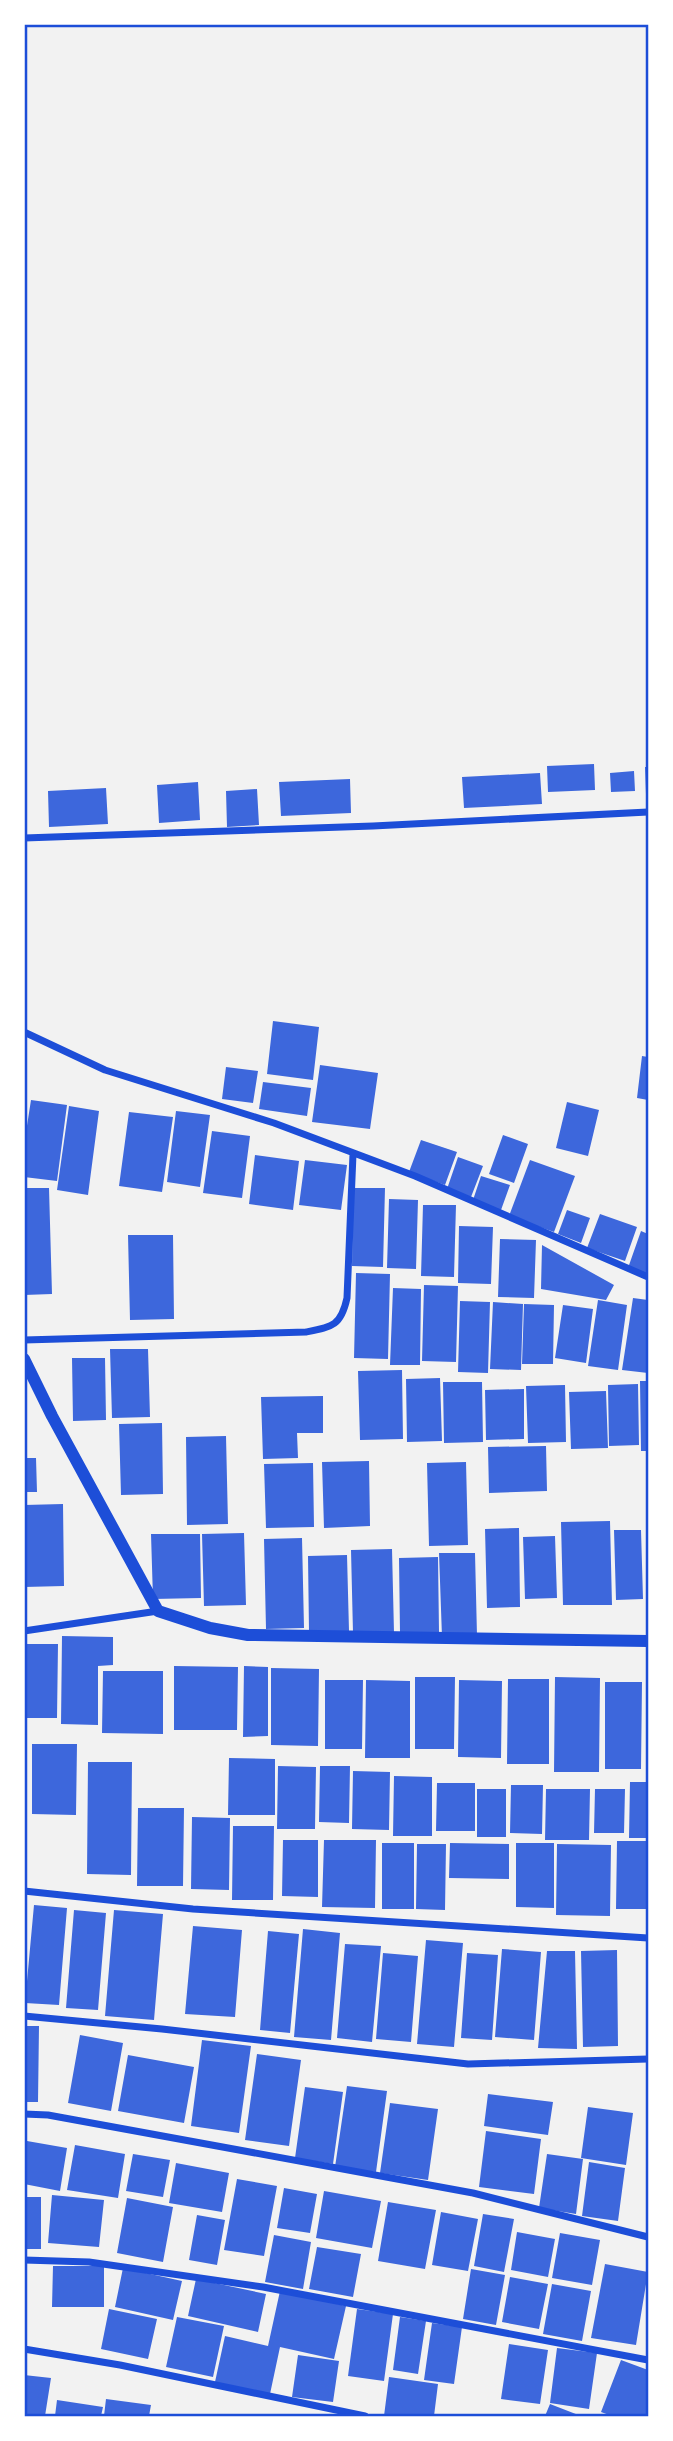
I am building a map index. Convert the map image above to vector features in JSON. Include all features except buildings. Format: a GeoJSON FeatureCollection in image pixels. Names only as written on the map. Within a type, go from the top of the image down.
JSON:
{"type":"FeatureCollection","features":[{"type":"Feature","properties":{"kind":"street"},"geometry":{"type":"LineString","coordinates":[[24,838],[373,826],[649,812]]}},
{"type":"Feature","properties":{"kind":"street"},"geometry":{"type":"LineString","coordinates":[[24,1032],[105,1070],[274,1123],[443,1188],[649,1277]]}},
{"type":"Feature","properties":{"kind":"street"},"geometry":{"type":"LineString","coordinates":[[24,1340],[306,1332],[331,1327],[344,1315],[348,1298],[353,1154]]}},
{"type":"Feature","properties":{"kind":"street"},"geometry":{"type":"LineString","coordinates":[[24,1359],[52,1416],[159,1611]]}},
{"type":"Feature","properties":{"kind":"street"},"geometry":{"type":"LineString","coordinates":[[24,1631],[159,1611],[210,1628],[248,1636],[649,1641]]}},
{"type":"Feature","properties":{"kind":"street"},"geometry":{"type":"LineString","coordinates":[[24,1891],[193,1909],[649,1938]]}},
{"type":"Feature","properties":{"kind":"street"},"geometry":{"type":"LineString","coordinates":[[24,2016],[468,2064],[649,2059]]}},
{"type":"Feature","properties":{"kind":"street"},"geometry":{"type":"LineString","coordinates":[[24,2114],[48,2115],[473,2193],[649,2237]]}},
{"type":"Feature","properties":{"kind":"street"},"geometry":{"type":"LineString","coordinates":[[24,2260],[89,2262],[263,2287],[649,2360]]}},
{"type":"Feature","properties":{"kind":"street"},"geometry":{"type":"LineString","coordinates":[[24,2349],[132,2367],[365,2417]]}}]}
